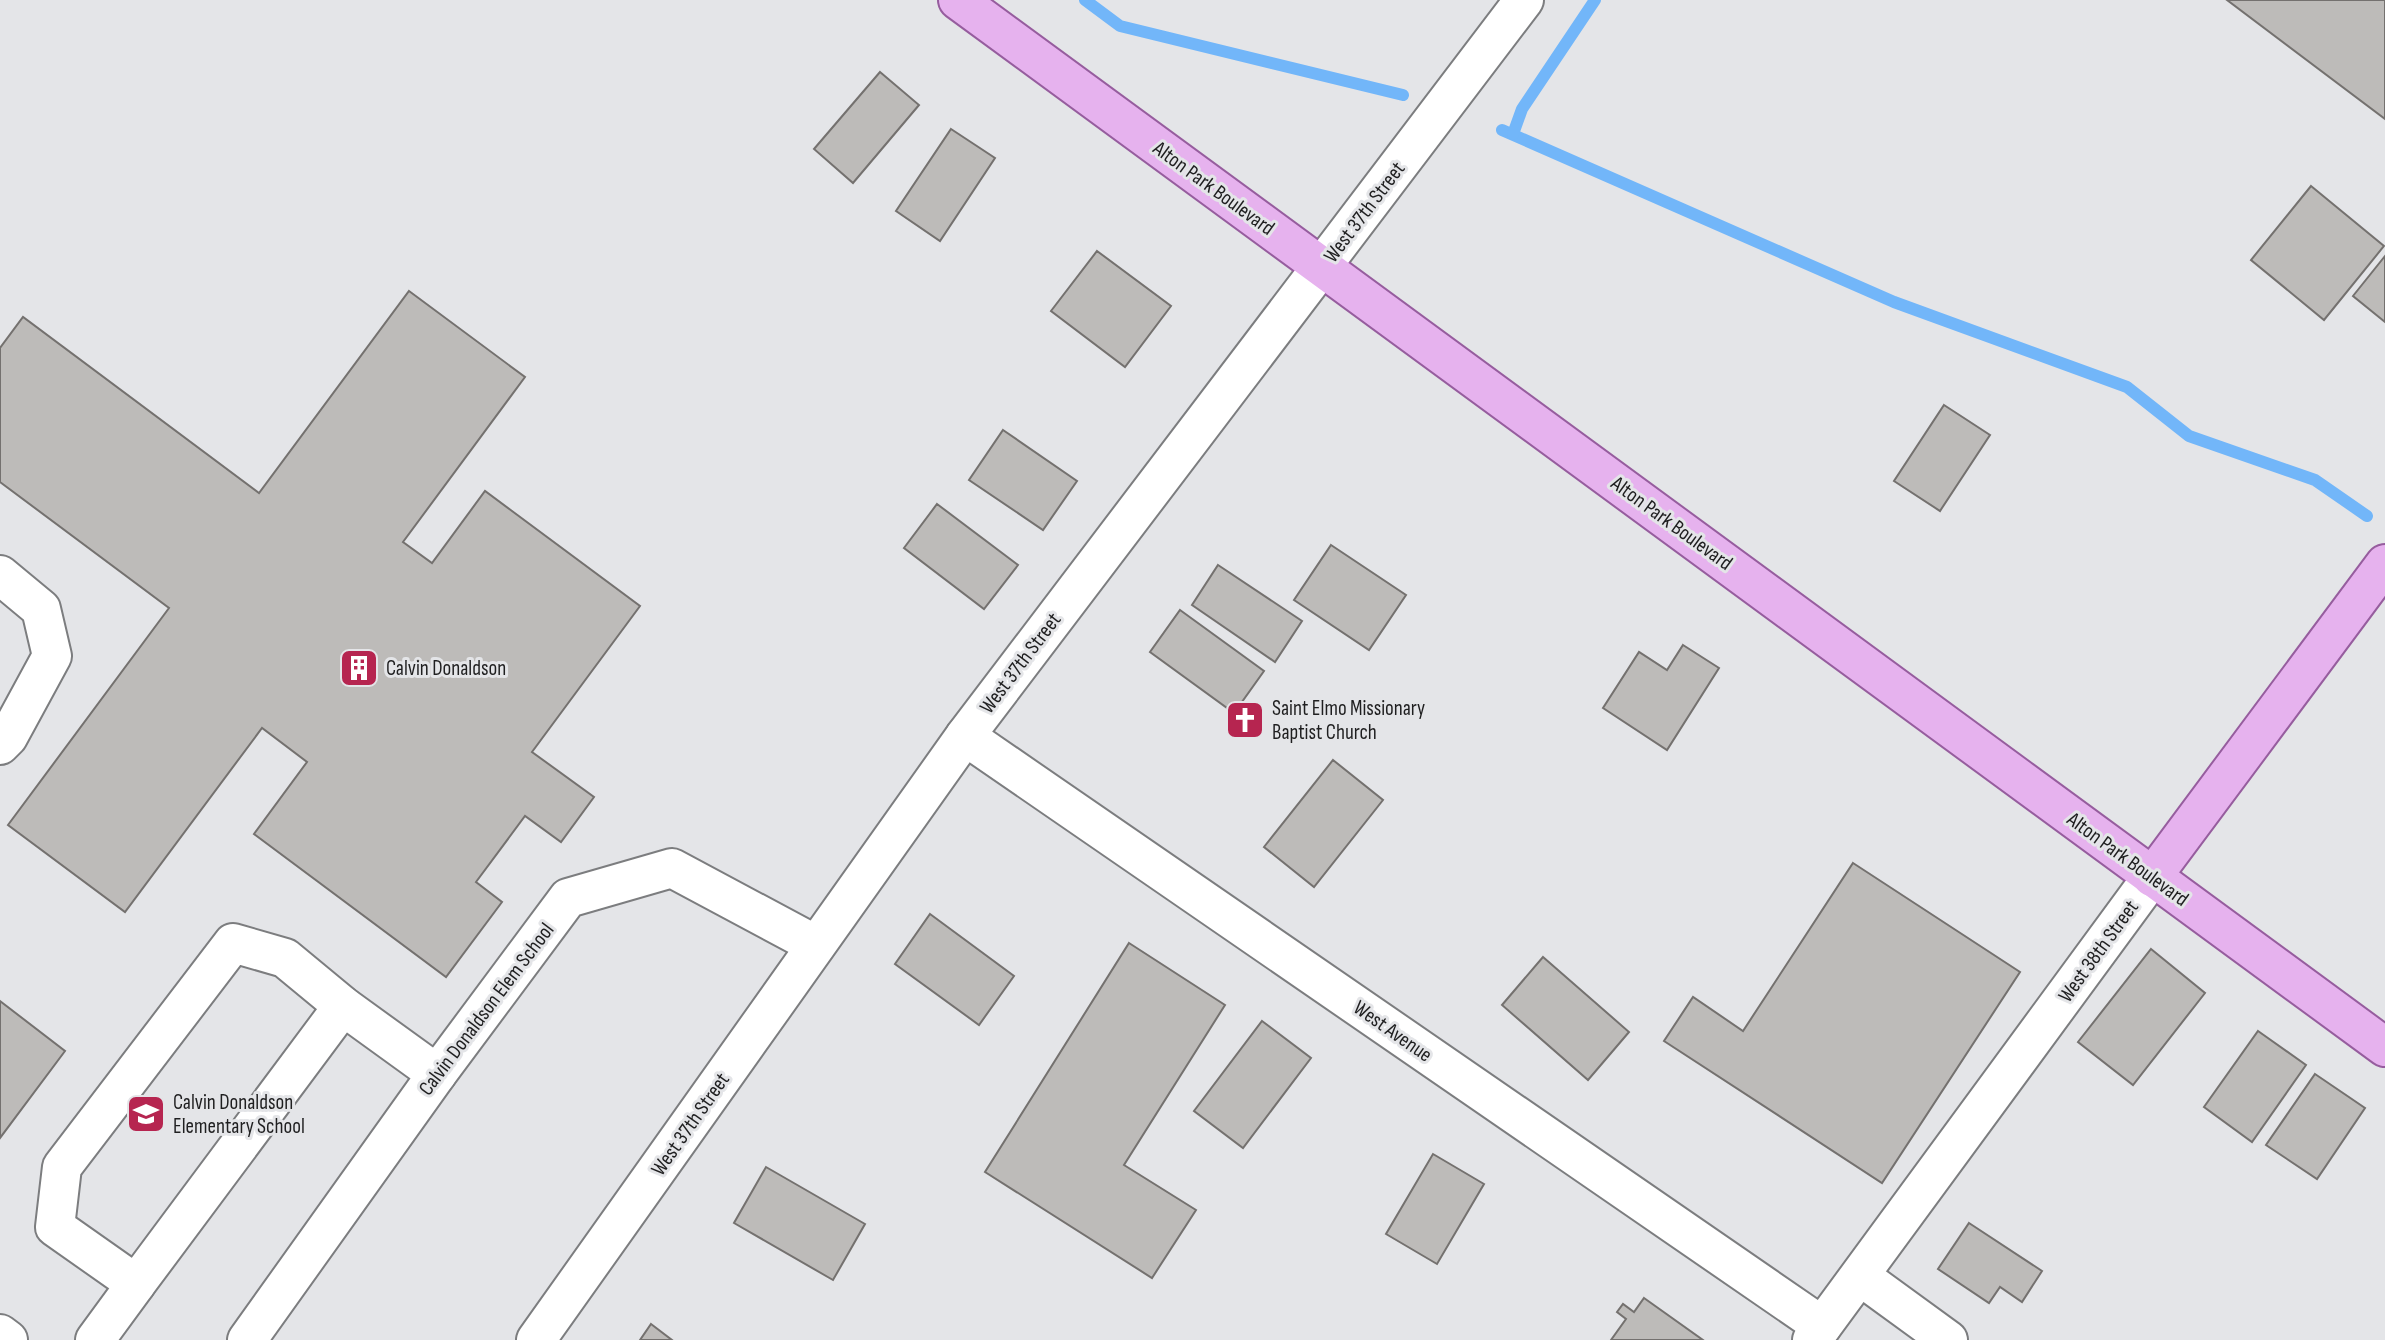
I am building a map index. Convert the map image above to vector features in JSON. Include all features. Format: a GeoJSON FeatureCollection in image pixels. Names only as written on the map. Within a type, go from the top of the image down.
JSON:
{"type":"FeatureCollection","features":[{"type":"Feature","properties":{"kind":"main road","name":"Alton Park Boulevard"},"geometry":{"type":"LineString","coordinates":[[958,0],[2385,1047]]}},
{"type":"Feature","properties":{"kind":"main road","name":"West 38th Street"},"geometry":{"type":"LineString","coordinates":[[2152,877],[2385,564]]}},
{"type":"Feature","properties":{"kind":"street","name":"West 37th Street"},"geometry":{"type":"LineString","coordinates":[[536,1340],[965,736],[1524,0]]}},
{"type":"Feature","properties":{"kind":"street"},"geometry":{"type":"LineString","coordinates":[[0,575],[41,609],[52,656],[8,737],[0,745]]}},
{"type":"Feature","properties":{"kind":"street","name":"West Avenue"},"geometry":{"type":"LineString","coordinates":[[965,736],[1817,1333]]}},
{"type":"Feature","properties":{"kind":"street","name":"Calvin Donaldson Elem School"},"geometry":{"type":"LineString","coordinates":[[247,1340],[437,1074],[568,898],[672,868],[816,945]]}},
{"type":"Feature","properties":{"kind":"street","name":"West 38th Street"},"geometry":{"type":"LineString","coordinates":[[1817,1333],[2152,877]]}},
{"type":"Feature","properties":{"kind":"street"},"geometry":{"type":"LineString","coordinates":[[136,1284],[55,1227],[62,1167],[233,943],[285,958],[343,1006],[437,1074]]}},
{"type":"Feature","properties":{"kind":"street"},"geometry":{"type":"LineString","coordinates":[[95,1340],[343,1006]]}},
{"type":"Feature","properties":{"kind":"street"},"geometry":{"type":"LineString","coordinates":[[1860,1276],[1948,1340]]}},
{"type":"Feature","properties":{"kind":"street"},"geometry":{"type":"LineString","coordinates":[[0,1334],[8,1340]]}},
{"type":"Feature","properties":{"kind":"building"},"geometry":{"type":"Polygon","coordinates":[[[2227,0],[2385,0],[2385,119],[2227,0]]]}},
{"type":"Feature","properties":{"kind":"building"},"geometry":{"type":"Polygon","coordinates":[[[880,72],[919,105],[853,183],[814,149],[880,72]]]}},
{"type":"Feature","properties":{"kind":"building"},"geometry":{"type":"Polygon","coordinates":[[[951,129],[995,158],[940,241],[896,211],[951,129]]]}},
{"type":"Feature","properties":{"kind":"building"},"geometry":{"type":"Polygon","coordinates":[[[2311,186],[2384,246],[2324,320],[2251,260],[2311,186]]]}},
{"type":"Feature","properties":{"kind":"building"},"geometry":{"type":"Polygon","coordinates":[[[1097,251],[1171,306],[1125,367],[1051,311],[1097,251]]]}},
{"type":"Feature","properties":{"kind":"building"},"geometry":{"type":"Polygon","coordinates":[[[2385,256],[2385,322],[2353,296],[2385,256]]]}},
{"type":"Feature","properties":{"kind":"building","name":"Calvin Donaldson"},"geometry":{"type":"Polygon","coordinates":[[[409,291],[525,377],[403,542],[432,563],[485,491],[640,606],[532,752],[594,797],[561,842],[525,816],[476,882],[502,902],[446,977],[254,834],[307,762],[262,728],[125,912],[8,825],[169,608],[0,482],[0,348],[23,317],[259,493],[409,291]]]}},
{"type":"Feature","properties":{"kind":"building"},"geometry":{"type":"Polygon","coordinates":[[[1944,405],[1990,435],[1940,511],[1894,481],[1944,405]]]}},
{"type":"Feature","properties":{"kind":"building"},"geometry":{"type":"Polygon","coordinates":[[[1003,430],[1077,481],[1043,530],[969,480],[1003,430]]]}},
{"type":"Feature","properties":{"kind":"building"},"geometry":{"type":"Polygon","coordinates":[[[937,504],[1018,565],[984,609],[904,548],[937,504]]]}},
{"type":"Feature","properties":{"kind":"building"},"geometry":{"type":"Polygon","coordinates":[[[1331,545],[1406,595],[1369,650],[1294,600],[1331,545]]]}},
{"type":"Feature","properties":{"kind":"building"},"geometry":{"type":"Polygon","coordinates":[[[1218,565],[1302,621],[1275,662],[1192,605],[1218,565]]]}},
{"type":"Feature","properties":{"kind":"building"},"geometry":{"type":"Polygon","coordinates":[[[1180,610],[1264,671],[1234,713],[1150,652],[1180,610]]]}},
{"type":"Feature","properties":{"kind":"building"},"geometry":{"type":"Polygon","coordinates":[[[1683,645],[1719,668],[1667,750],[1603,708],[1639,652],[1667,670],[1683,645]]]}},
{"type":"Feature","properties":{"kind":"building"},"geometry":{"type":"Polygon","coordinates":[[[1333,760],[1383,800],[1314,887],[1264,847],[1333,760]]]}},
{"type":"Feature","properties":{"kind":"building"},"geometry":{"type":"Polygon","coordinates":[[[1853,863],[2020,972],[1882,1183],[1664,1041],[1693,997],[1743,1031],[1853,863]]]}},
{"type":"Feature","properties":{"kind":"building"},"geometry":{"type":"Polygon","coordinates":[[[930,914],[1014,976],[979,1025],[895,964],[930,914]]]}},
{"type":"Feature","properties":{"kind":"building"},"geometry":{"type":"Polygon","coordinates":[[[1129,943],[1225,1005],[1124,1165],[1196,1210],[1152,1278],[985,1172],[1129,943]]]}},
{"type":"Feature","properties":{"kind":"building"},"geometry":{"type":"Polygon","coordinates":[[[2151,949],[2205,993],[2133,1085],[2078,1042],[2151,949]]]}},
{"type":"Feature","properties":{"kind":"building"},"geometry":{"type":"Polygon","coordinates":[[[1543,957],[1629,1032],[1588,1080],[1502,1005],[1543,957]]]}},
{"type":"Feature","properties":{"kind":"building"},"geometry":{"type":"Polygon","coordinates":[[[0,1001],[65,1051],[0,1138],[0,1001]]]}},
{"type":"Feature","properties":{"kind":"building"},"geometry":{"type":"Polygon","coordinates":[[[1262,1021],[1311,1058],[1243,1148],[1194,1111],[1262,1021]]]}},
{"type":"Feature","properties":{"kind":"building"},"geometry":{"type":"Polygon","coordinates":[[[2258,1031],[2306,1065],[2252,1142],[2204,1107],[2258,1031]]]}},
{"type":"Feature","properties":{"kind":"building"},"geometry":{"type":"Polygon","coordinates":[[[2315,1074],[2365,1108],[2317,1179],[2266,1145],[2315,1074]]]}},
{"type":"Feature","properties":{"kind":"building"},"geometry":{"type":"Polygon","coordinates":[[[1433,1154],[1484,1184],[1437,1264],[1386,1234],[1433,1154]]]}},
{"type":"Feature","properties":{"kind":"building"},"geometry":{"type":"Polygon","coordinates":[[[766,1167],[865,1224],[833,1280],[734,1223],[766,1167]]]}},
{"type":"Feature","properties":{"kind":"building"},"geometry":{"type":"Polygon","coordinates":[[[1969,1223],[2042,1271],[2022,1302],[2000,1287],[1989,1303],[1938,1269],[1969,1223]]]}},
{"type":"Feature","properties":{"kind":"building"},"geometry":{"type":"Polygon","coordinates":[[[1644,1298],[1703,1340],[1611,1340],[1626,1319],[1617,1312],[1623,1304],[1634,1312],[1644,1298]]]}},
{"type":"Feature","properties":{"kind":"building"},"geometry":{"type":"Polygon","coordinates":[[[651,1324],[672,1340],[640,1340],[651,1324]]]}},
{"type":"Feature","properties":{"kind":"waterway"},"geometry":{"type":"LineString","coordinates":[[1085,0],[1120,26],[1403,95]]}},
{"type":"Feature","properties":{"kind":"waterway"},"geometry":{"type":"LineString","coordinates":[[1513,134],[1522,109],[1595,0]]}},
{"type":"Feature","properties":{"kind":"waterway"},"geometry":{"type":"LineString","coordinates":[[1502,130],[1894,302],[2127,387],[2189,436],[2315,480],[2367,516]]}},
{"type":"Feature","properties":{"kind":"place","name":"Calvin Donaldson"},"geometry":{"type":"Point","coordinates":[359,668]}},
{"type":"Feature","properties":{"kind":"place","name":"Saint Elmo Missionary Baptist Church"},"geometry":{"type":"Point","coordinates":[1245,720]}},
{"type":"Feature","properties":{"kind":"place","name":"Calvin Donaldson Elementary School"},"geometry":{"type":"Point","coordinates":[146,1114]}}]}
